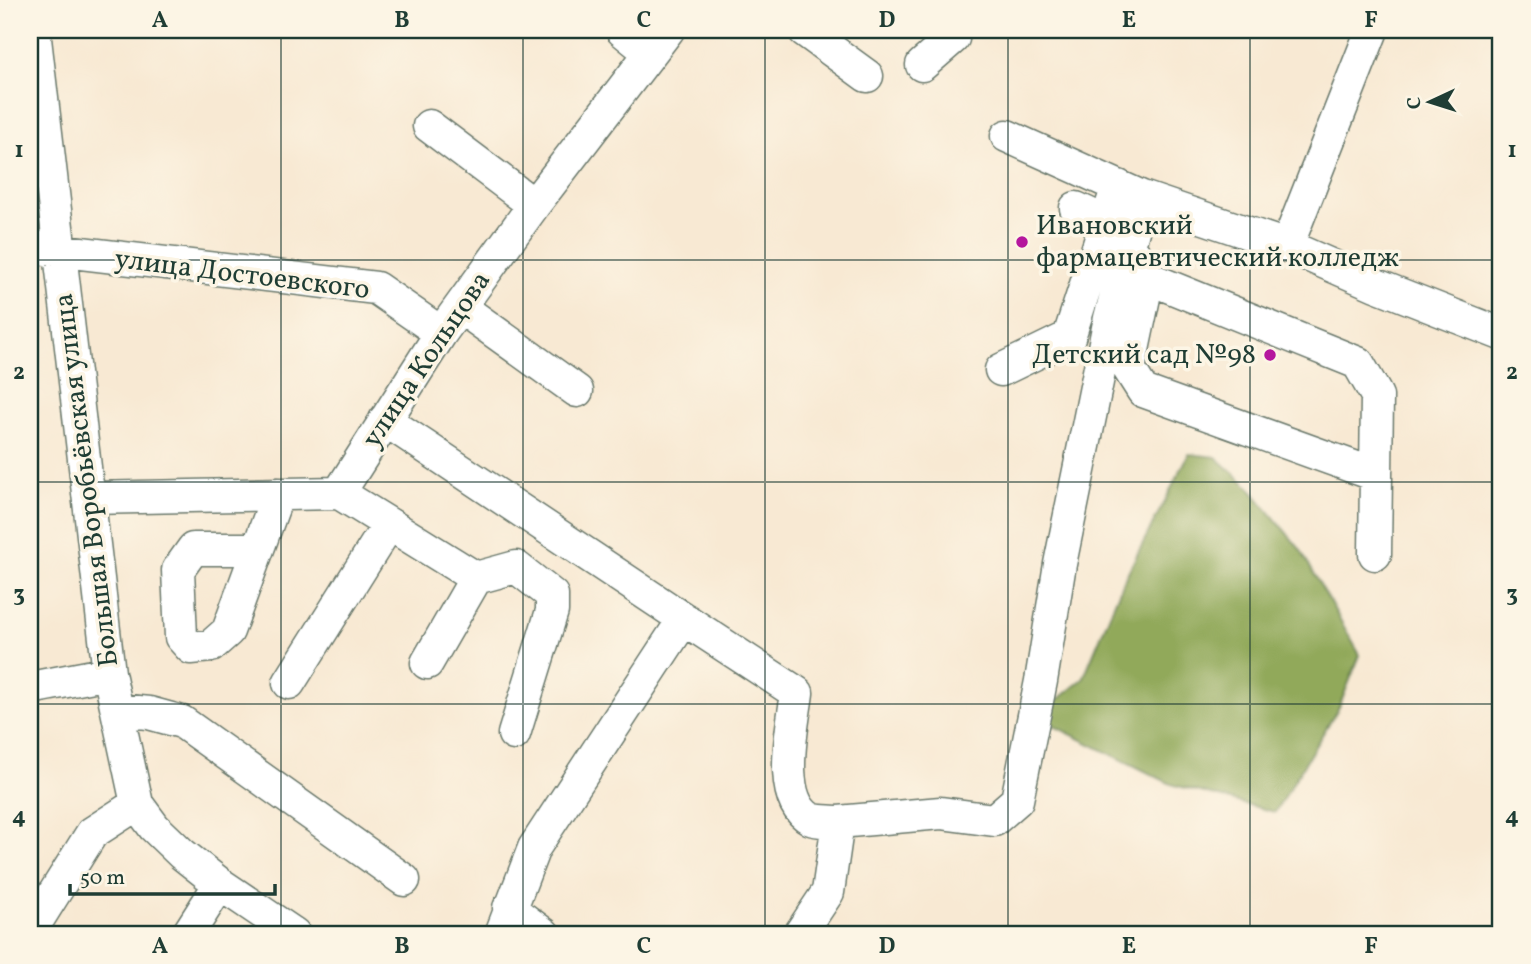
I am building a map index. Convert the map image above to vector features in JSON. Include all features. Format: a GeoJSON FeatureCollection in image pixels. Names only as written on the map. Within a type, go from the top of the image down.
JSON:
{"type":"FeatureCollection","features":[{"type":"Feature","properties":{"kind":"street","name":"Большая Воробьёвская улица"},"geometry":{"type":"LineString","coordinates":[[34,30],[45,249],[90,498],[109,673],[137,804]]}},
{"type":"Feature","properties":{"kind":"street"},"geometry":{"type":"LineString","coordinates":[[622,30],[659,41]]}},
{"type":"Feature","properties":{"kind":"street"},"geometry":{"type":"LineString","coordinates":[[804,30],[867,76]]}},
{"type":"Feature","properties":{"kind":"street"},"geometry":{"type":"LineString","coordinates":[[922,65],[953,38],[951,30]]}},
{"type":"Feature","properties":{"kind":"street"},"geometry":{"type":"LineString","coordinates":[[1287,246],[1359,34]]}},
{"type":"Feature","properties":{"kind":"street","name":"улица Кольцова"},"geometry":{"type":"LineString","coordinates":[[339,493],[441,333],[659,41]]}},
{"type":"Feature","properties":{"kind":"street"},"geometry":{"type":"LineString","coordinates":[[429,125],[534,205]]}},
{"type":"Feature","properties":{"kind":"street"},"geometry":{"type":"LineString","coordinates":[[1007,136],[1130,191],[1287,246],[1376,285],[1501,334]]}},
{"type":"Feature","properties":{"kind":"street"},"geometry":{"type":"LineString","coordinates":[[1001,370],[1069,337],[1106,222],[1130,191]]}},
{"type":"Feature","properties":{"kind":"street"},"geometry":{"type":"LineString","coordinates":[[385,421],[797,693],[788,760],[795,803],[811,819],[838,822],[941,813],[994,820],[1017,800],[1041,681],[1060,564],[1100,369],[1129,245],[1130,191]]}},
{"type":"Feature","properties":{"kind":"street"},"geometry":{"type":"LineString","coordinates":[[1076,208],[1106,222]]}},
{"type":"Feature","properties":{"kind":"street"},"geometry":{"type":"LineString","coordinates":[[1129,245],[1147,278],[1358,363],[1377,396],[1375,554]]}},
{"type":"Feature","properties":{"kind":"street","name":"улица Достоевского"},"geometry":{"type":"LineString","coordinates":[[45,249],[376,288],[441,333]]}},
{"type":"Feature","properties":{"kind":"street"},"geometry":{"type":"LineString","coordinates":[[1147,278],[1129,369],[1143,391],[1376,475]]}},
{"type":"Feature","properties":{"kind":"street"},"geometry":{"type":"LineString","coordinates":[[460,307],[577,391]]}},
{"type":"Feature","properties":{"kind":"street"},"geometry":{"type":"LineString","coordinates":[[90,498],[339,493],[476,578]]}},
{"type":"Feature","properties":{"kind":"street"},"geometry":{"type":"LineString","coordinates":[[258,549],[278,494]]}},
{"type":"Feature","properties":{"kind":"street"},"geometry":{"type":"LineString","coordinates":[[289,683],[389,524]]}},
{"type":"Feature","properties":{"kind":"street"},"geometry":{"type":"LineString","coordinates":[[427,663],[476,578],[516,567],[552,595],[552,611],[514,734]]}},
{"type":"Feature","properties":{"kind":"street"},"geometry":{"type":"LineString","coordinates":[[544,934],[505,921],[534,848],[684,619]]}},
{"type":"Feature","properties":{"kind":"street"},"geometry":{"type":"LineString","coordinates":[[30,688],[109,673]]}},
{"type":"Feature","properties":{"kind":"street"},"geometry":{"type":"LineString","coordinates":[[117,710],[149,713],[182,722],[404,880]]}},
{"type":"Feature","properties":{"kind":"street"},"geometry":{"type":"LineString","coordinates":[[30,932],[92,833],[137,804],[154,827],[220,884],[294,934]]}},
{"type":"Feature","properties":{"kind":"street"},"geometry":{"type":"LineString","coordinates":[[800,934],[828,892],[838,822]]}},
{"type":"Feature","properties":{"kind":"street"},"geometry":{"type":"LineString","coordinates":[[188,934],[220,884]]}},
{"type":"Feature","properties":{"kind":"green space"},"geometry":{"type":"Polygon","coordinates":[[[1189,454],[1216,457],[1248,486],[1300,549],[1360,655],[1339,707],[1275,812],[1171,784],[1036,717],[1083,679],[1125,578],[1189,454]]]}},
{"type":"Feature","properties":{"kind":"place","name":"Ивановский фармацевтический колледж"},"geometry":{"type":"Point","coordinates":[1022,242]}},
{"type":"Feature","properties":{"kind":"place","name":"Детский сад №98"},"geometry":{"type":"Point","coordinates":[1270,355]}}]}
